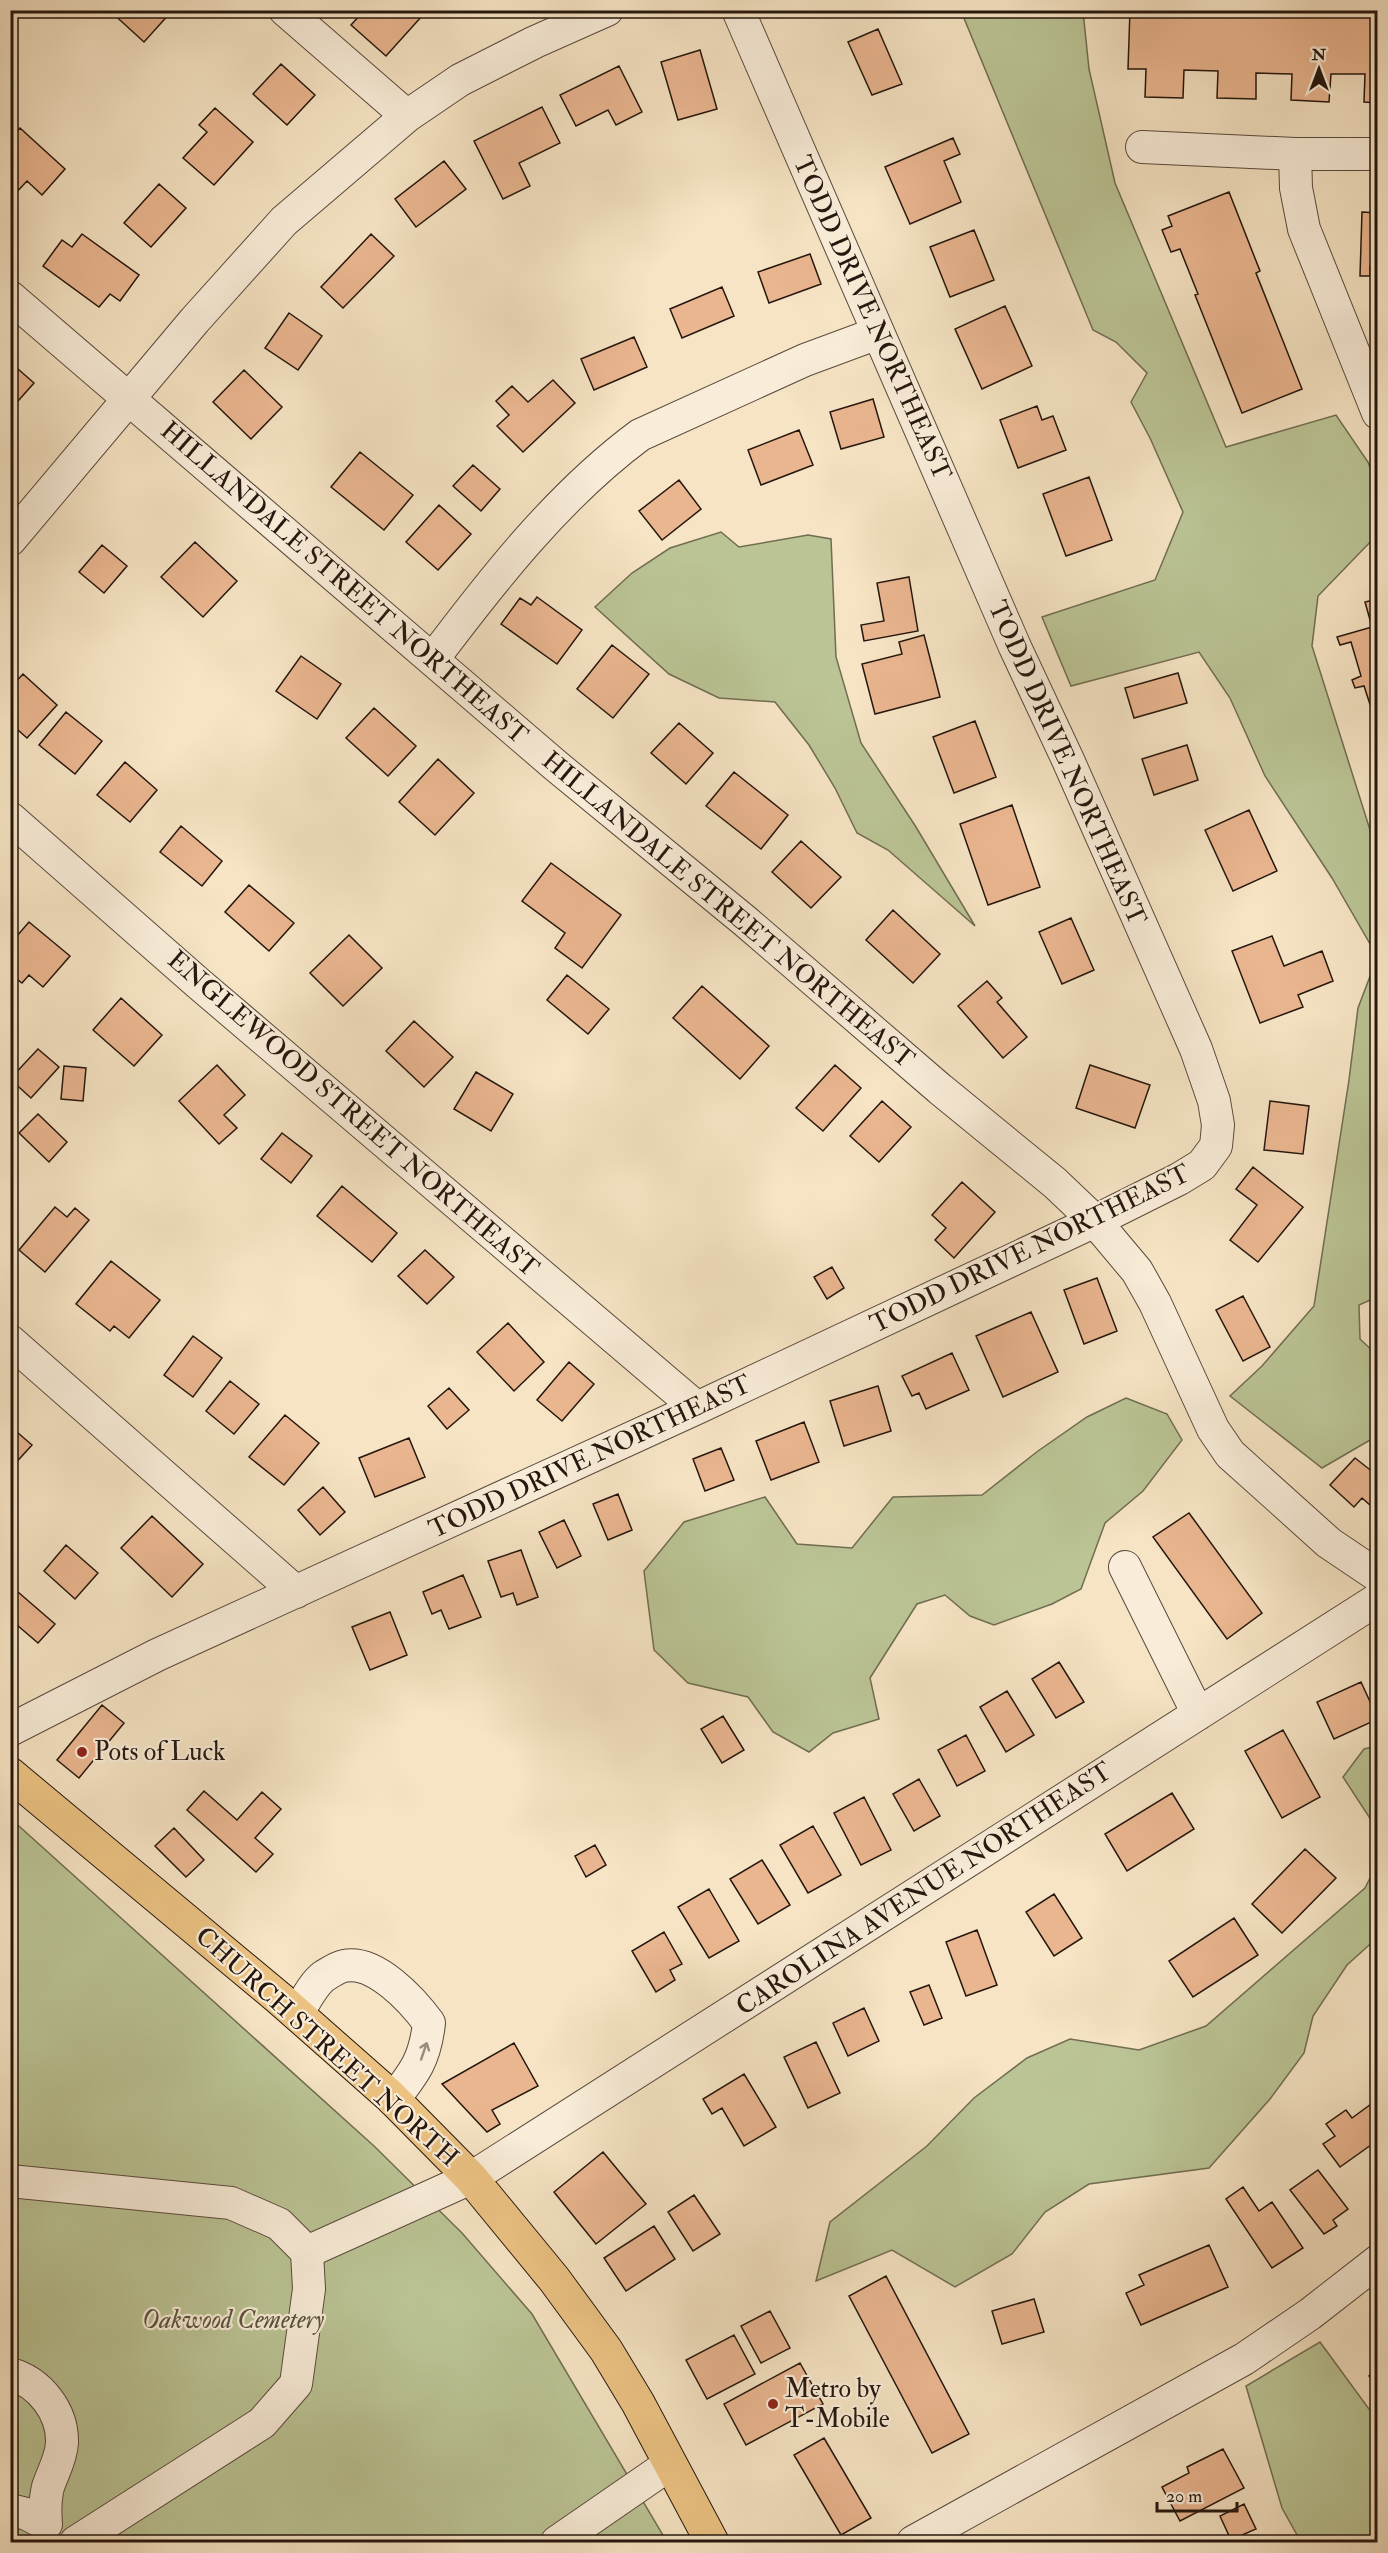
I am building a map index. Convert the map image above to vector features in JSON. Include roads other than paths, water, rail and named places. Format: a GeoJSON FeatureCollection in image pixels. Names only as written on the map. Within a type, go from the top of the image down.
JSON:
{"type":"FeatureCollection","features":[{"type":"Feature","properties":{"kind":"main road","name":"CHURCH STREET NORTH"},"geometry":{"type":"LineString","coordinates":[[10,1774],[297,2014],[393,2100],[471,2178],[554,2279],[606,2350],[638,2403],[712,2542]]}},
{"type":"Feature","properties":{"kind":"street"},"geometry":{"type":"LineString","coordinates":[[285,10],[407,116]]}},
{"type":"Feature","properties":{"kind":"street"},"geometry":{"type":"LineString","coordinates":[[10,540],[195,320],[284,221],[407,116],[460,80],[535,42],[607,10]]}},
{"type":"Feature","properties":{"kind":"street","name":"TODD DRIVE NORTHEAST"},"geometry":{"type":"LineString","coordinates":[[17,1716],[157,1655],[697,1408],[1095,1221],[1202,1165],[1216,1146],[1218,1125],[1214,1101],[1196,1049],[878,333],[738,10]]}},
{"type":"Feature","properties":{"kind":"street"},"geometry":{"type":"LineString","coordinates":[[1142,147],[1295,154],[1377,154]]}},
{"type":"Feature","properties":{"kind":"street"},"geometry":{"type":"LineString","coordinates":[[1295,154],[1296,188],[1304,229],[1377,413]]}},
{"type":"Feature","properties":{"kind":"street","name":"HILLANDALE STREET NORTHEAST"},"geometry":{"type":"LineString","coordinates":[[10,297],[555,765],[745,921],[940,1089],[1054,1183],[1095,1221],[1137,1271],[1155,1303],[1213,1429],[1230,1454],[1329,1543],[1377,1576]]}},
{"type":"Feature","properties":{"kind":"street"},"geometry":{"type":"LineString","coordinates":[[433,658],[471,608],[554,513],[619,451],[640,435],[805,360],[878,333]]}},
{"type":"Feature","properties":{"kind":"street","name":"ENGLEWOOD STREET NORTHEAST"},"geometry":{"type":"LineString","coordinates":[[10,819],[198,983],[697,1408]]}},
{"type":"Feature","properties":{"kind":"street"},"geometry":{"type":"LineString","coordinates":[[10,1341],[296,1592]]}},
{"type":"Feature","properties":{"kind":"street"},"geometry":{"type":"LineString","coordinates":[[1125,1567],[1198,1714]]}},
{"type":"Feature","properties":{"kind":"street","name":"CAROLINA AVENUE NORTHEAST"},"geometry":{"type":"LineString","coordinates":[[307,2252],[471,2178],[1377,1599]]}},
{"type":"Feature","properties":{"kind":"street"},"geometry":{"type":"LineString","coordinates":[[297,2014],[322,1978],[344,1966],[360,1966],[378,1974],[412,2000],[429,2023],[426,2046],[416,2070],[393,2100]]}},
{"type":"Feature","properties":{"kind":"street"},"geometry":{"type":"LineString","coordinates":[[10,2181],[231,2203],[279,2224],[307,2252],[309,2289],[296,2384],[262,2423],[76,2542]]}},
{"type":"Feature","properties":{"kind":"street"},"geometry":{"type":"LineString","coordinates":[[913,2542],[1244,2359],[1310,2314],[1377,2261]]}},
{"type":"Feature","properties":{"kind":"street"},"geometry":{"type":"LineString","coordinates":[[10,2374],[33,2385],[49,2400],[59,2421],[62,2442],[58,2465],[48,2488],[45,2505],[51,2533]]}},
{"type":"Feature","properties":{"kind":"street"},"geometry":{"type":"LineString","coordinates":[[557,2542],[670,2464]]}},
{"type":"Feature","properties":{"kind":"street"},"geometry":{"type":"LineString","coordinates":[[10,2510],[27,2514],[51,2533]]}},
{"type":"Feature","properties":{"kind":"place","name":"Pots of Luck"},"geometry":{"type":"Point","coordinates":[82,1752]}},
{"type":"Feature","properties":{"kind":"place","name":"Metro by T-Mobile"},"geometry":{"type":"Point","coordinates":[773,2404]}},
{"type":"Feature","properties":{"kind":"park label","name":"Oakwood Cemetery"},"geometry":{"type":"Point","coordinates":[233,2320]}}]}
